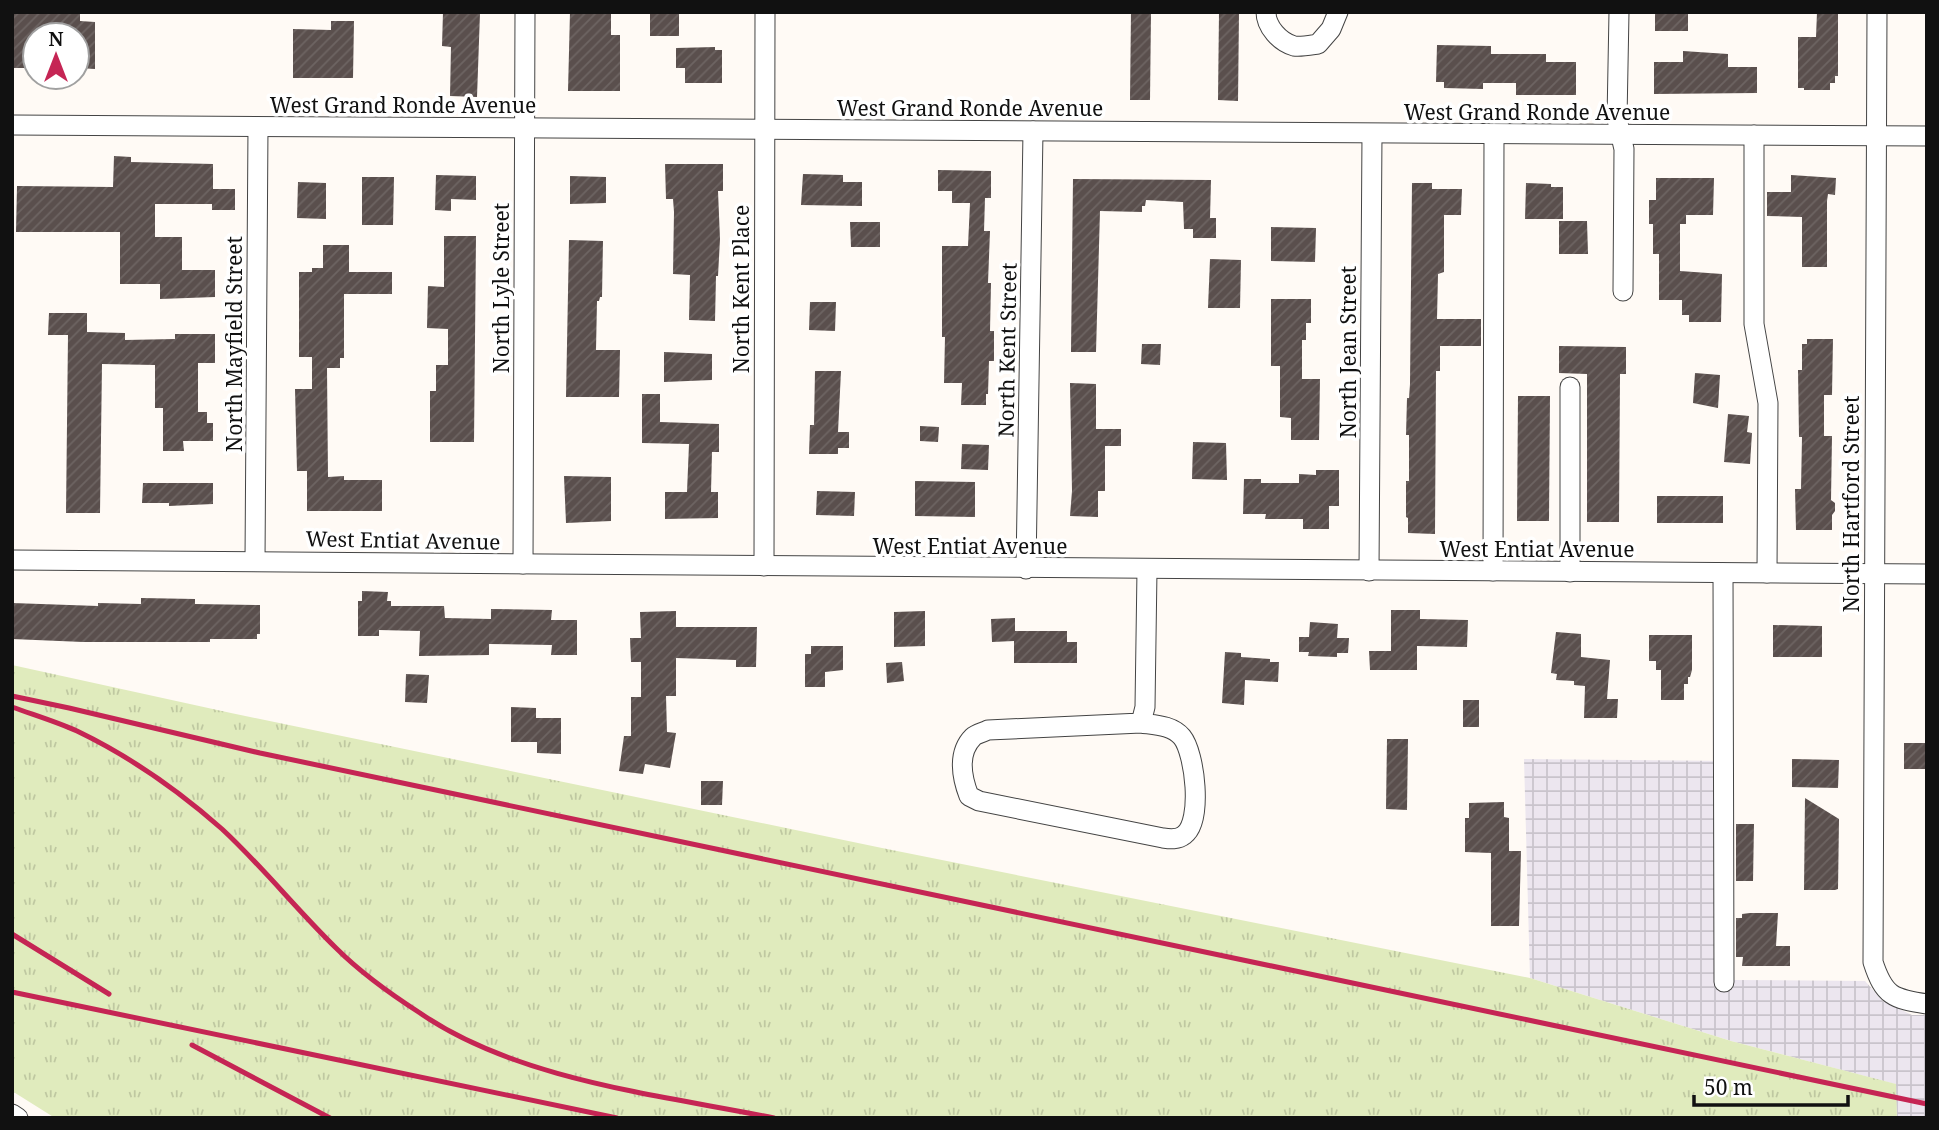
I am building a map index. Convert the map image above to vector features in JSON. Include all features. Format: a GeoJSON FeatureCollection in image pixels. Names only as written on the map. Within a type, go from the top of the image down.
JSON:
{"type":"FeatureCollection","features":[{"type":"Feature","properties":{"kind":"street","name":"North Lyle Street"},"geometry":{"type":"LineString","coordinates":[[523,564],[525,12]]}},
{"type":"Feature","properties":{"kind":"street","name":"North Kent Place"},"geometry":{"type":"LineString","coordinates":[[764,566],[765,12]]}},
{"type":"Feature","properties":{"kind":"street"},"geometry":{"type":"LineString","coordinates":[[1266,12],[1266,20],[1278,38],[1295,46],[1318,44],[1331,29],[1338,12]]}},
{"type":"Feature","properties":{"kind":"street"},"geometry":{"type":"LineString","coordinates":[[1619,12],[1617,119],[1623,149],[1623,291]]}},
{"type":"Feature","properties":{"kind":"street","name":"North Hartford Street"},"geometry":{"type":"LineString","coordinates":[[1877,12],[1873,962],[1887,993],[1908,1001],[1927,1004]]}},
{"type":"Feature","properties":{"kind":"street","name":"West Grand Ronde Avenue"},"geometry":{"type":"LineString","coordinates":[[12,125],[1927,136]]}},
{"type":"Feature","properties":{"kind":"street","name":"North Mayfield Street"},"geometry":{"type":"LineString","coordinates":[[255,561],[258,127]]}},
{"type":"Feature","properties":{"kind":"street","name":"North Kent Street"},"geometry":{"type":"LineString","coordinates":[[1026,569],[1033,131]]}},
{"type":"Feature","properties":{"kind":"street","name":"North Jean Street"},"geometry":{"type":"LineString","coordinates":[[1369,570],[1372,134]]}},
{"type":"Feature","properties":{"kind":"street"},"geometry":{"type":"LineString","coordinates":[[1493,571],[1494,134]]}},
{"type":"Feature","properties":{"kind":"street"},"geometry":{"type":"LineString","coordinates":[[1754,135],[1754,324],[1767,388],[1767,573]]}},
{"type":"Feature","properties":{"kind":"street"},"geometry":{"type":"LineString","coordinates":[[1570,387],[1570,572]]}},
{"type":"Feature","properties":{"kind":"street","name":"West Entiat Avenue"},"geometry":{"type":"LineString","coordinates":[[12,560],[1927,574]]}},
{"type":"Feature","properties":{"kind":"street"},"geometry":{"type":"LineString","coordinates":[[1141,723],[1145,707],[1147,570]]}},
{"type":"Feature","properties":{"kind":"street"},"geometry":{"type":"LineString","coordinates":[[1723,573],[1724,982]]}},
{"type":"Feature","properties":{"kind":"street"},"geometry":{"type":"LineString","coordinates":[[1141,723],[1166,727],[1180,735],[1191,752],[1195,806],[1190,829],[1182,837],[1163,838],[979,801],[969,796],[962,779],[963,756],[973,737],[988,730],[1141,723]]}},
{"type":"Feature","properties":{"kind":"street"},"geometry":{"type":"LineString","coordinates":[[12,1114],[18,1118]]}},
{"type":"Feature","properties":{"kind":"shaded area"},"geometry":{"type":"Polygon","coordinates":[[[1524,759],[1733,761],[1734,980],[1865,981],[1883,1001],[1912,1015],[1927,1015],[1927,1118],[1897,1118],[1895,1084],[1731,1041],[1530,978],[1524,759]]]}},
{"type":"Feature","properties":{"kind":"green space"},"geometry":{"type":"Polygon","coordinates":[[[12,665],[882,848],[1530,978],[1731,1041],[1896,1084],[1897,1118],[55,1118],[12,1091],[12,665]]]}},
{"type":"Feature","properties":{"kind":"building"},"geometry":{"type":"Polygon","coordinates":[[[12,12],[80,12],[80,21],[21,21],[21,68],[12,68],[12,12]]]}},
{"type":"Feature","properties":{"kind":"building"},"geometry":{"type":"Polygon","coordinates":[[[443,12],[480,13],[477,97],[450,96],[451,47],[442,46],[443,12]]]}},
{"type":"Feature","properties":{"kind":"building"},"geometry":{"type":"Polygon","coordinates":[[[570,12],[611,12],[611,35],[620,35],[620,91],[568,91],[570,12]]]}},
{"type":"Feature","properties":{"kind":"building"},"geometry":{"type":"Polygon","coordinates":[[[650,12],[679,12],[679,36],[650,36],[650,12]]]}},
{"type":"Feature","properties":{"kind":"building"},"geometry":{"type":"Polygon","coordinates":[[[1131,12],[1151,12],[1150,100],[1130,100],[1131,12]]]}},
{"type":"Feature","properties":{"kind":"building"},"geometry":{"type":"Polygon","coordinates":[[[1219,12],[1239,12],[1238,101],[1218,100],[1219,12]]]}},
{"type":"Feature","properties":{"kind":"building"},"geometry":{"type":"Polygon","coordinates":[[[1655,12],[1688,12],[1688,31],[1655,31],[1655,12]]]}},
{"type":"Feature","properties":{"kind":"building"},"geometry":{"type":"Polygon","coordinates":[[[1817,12],[1838,12],[1838,76],[1835,76],[1835,83],[1830,83],[1830,90],[1804,90],[1798,88],[1798,37],[1816,37],[1817,12]]]}},
{"type":"Feature","properties":{"kind":"building"},"geometry":{"type":"Polygon","coordinates":[[[331,21],[354,21],[353,78],[293,78],[293,29],[331,30],[331,21]]]}},
{"type":"Feature","properties":{"kind":"building"},"geometry":{"type":"Polygon","coordinates":[[[91,22],[95,22],[95,69],[91,69],[91,22]]]}},
{"type":"Feature","properties":{"kind":"building"},"geometry":{"type":"Polygon","coordinates":[[[1437,45],[1491,46],[1491,54],[1546,54],[1546,62],[1576,62],[1576,95],[1516,95],[1516,83],[1483,83],[1483,89],[1444,88],[1444,82],[1436,82],[1437,45]]]}},
{"type":"Feature","properties":{"kind":"building"},"geometry":{"type":"Polygon","coordinates":[[[715,47],[715,50],[722,50],[722,83],[685,83],[685,68],[676,68],[676,48],[715,47]]]}},
{"type":"Feature","properties":{"kind":"building"},"geometry":{"type":"Polygon","coordinates":[[[1683,51],[1728,54],[1728,67],[1757,67],[1757,93],[1654,94],[1654,62],[1683,62],[1683,51]]]}},
{"type":"Feature","properties":{"kind":"building"},"geometry":{"type":"Polygon","coordinates":[[[114,156],[131,157],[131,162],[213,164],[213,189],[235,189],[235,210],[212,210],[212,204],[155,204],[155,237],[182,237],[182,270],[215,270],[215,297],[160,299],[160,284],[120,284],[120,232],[16,232],[17,186],[113,187],[114,156]]]}},
{"type":"Feature","properties":{"kind":"building"},"geometry":{"type":"Polygon","coordinates":[[[665,164],[723,164],[723,191],[718,191],[720,239],[715,321],[689,320],[690,275],[673,274],[674,212],[673,199],[666,199],[665,164]]]}},
{"type":"Feature","properties":{"kind":"building"},"geometry":{"type":"Polygon","coordinates":[[[938,170],[991,171],[991,198],[985,198],[984,231],[990,231],[988,283],[991,283],[990,331],[994,331],[994,361],[989,361],[986,405],[961,405],[962,383],[944,383],[942,246],[968,246],[970,203],[952,203],[952,191],[938,191],[938,170]]]}},
{"type":"Feature","properties":{"kind":"building"},"geometry":{"type":"Polygon","coordinates":[[[803,174],[843,175],[843,182],[862,182],[862,206],[801,205],[803,174]]]}},
{"type":"Feature","properties":{"kind":"building"},"geometry":{"type":"Polygon","coordinates":[[[436,175],[476,176],[476,200],[451,199],[451,211],[435,210],[436,175]]]}},
{"type":"Feature","properties":{"kind":"building"},"geometry":{"type":"Polygon","coordinates":[[[1791,175],[1836,178],[1835,195],[1828,194],[1827,201],[1827,267],[1802,267],[1802,217],[1767,216],[1767,192],[1791,192],[1791,175]]]}},
{"type":"Feature","properties":{"kind":"building"},"geometry":{"type":"Polygon","coordinates":[[[570,176],[606,177],[606,203],[570,204],[570,176]]]}},
{"type":"Feature","properties":{"kind":"building"},"geometry":{"type":"Polygon","coordinates":[[[362,177],[394,177],[393,225],[362,225],[362,177]]]}},
{"type":"Feature","properties":{"kind":"building"},"geometry":{"type":"Polygon","coordinates":[[[1656,178],[1714,178],[1713,215],[1686,215],[1686,224],[1680,224],[1680,271],[1722,274],[1721,322],[1689,322],[1689,315],[1682,315],[1682,300],[1659,300],[1659,254],[1653,254],[1653,224],[1649,224],[1649,200],[1656,200],[1656,178]]]}},
{"type":"Feature","properties":{"kind":"building"},"geometry":{"type":"Polygon","coordinates":[[[1073,179],[1211,180],[1210,218],[1216,218],[1216,238],[1193,238],[1193,229],[1184,229],[1183,202],[1146,200],[1142,212],[1100,211],[1096,352],[1071,352],[1073,179]]]}},
{"type":"Feature","properties":{"kind":"building"},"geometry":{"type":"Polygon","coordinates":[[[298,182],[326,183],[326,219],[297,218],[298,182]]]}},
{"type":"Feature","properties":{"kind":"building"},"geometry":{"type":"Polygon","coordinates":[[[1412,183],[1432,183],[1432,189],[1462,189],[1461,215],[1444,215],[1444,272],[1438,274],[1437,319],[1481,319],[1481,346],[1440,346],[1440,371],[1436,371],[1435,534],[1408,533],[1406,517],[1406,481],[1409,481],[1409,435],[1406,435],[1410,384],[1412,183]]]}},
{"type":"Feature","properties":{"kind":"building"},"geometry":{"type":"Polygon","coordinates":[[[1526,183],[1563,187],[1563,219],[1525,219],[1526,183]]]}},
{"type":"Feature","properties":{"kind":"building"},"geometry":{"type":"Polygon","coordinates":[[[1559,221],[1587,221],[1588,254],[1559,254],[1559,221]]]}},
{"type":"Feature","properties":{"kind":"building"},"geometry":{"type":"Polygon","coordinates":[[[850,222],[880,222],[880,247],[851,247],[850,222]]]}},
{"type":"Feature","properties":{"kind":"building"},"geometry":{"type":"Polygon","coordinates":[[[1271,227],[1316,228],[1315,262],[1271,261],[1271,227]]]}},
{"type":"Feature","properties":{"kind":"building"},"geometry":{"type":"Polygon","coordinates":[[[444,236],[476,236],[474,442],[430,442],[430,391],[436,391],[436,365],[448,365],[448,329],[427,328],[428,286],[444,287],[444,236]]]}},
{"type":"Feature","properties":{"kind":"building"},"geometry":{"type":"Polygon","coordinates":[[[569,240],[603,241],[602,297],[597,301],[596,350],[620,350],[619,397],[566,397],[569,240]]]}},
{"type":"Feature","properties":{"kind":"building"},"geometry":{"type":"Polygon","coordinates":[[[323,245],[349,245],[349,272],[392,272],[392,294],[344,294],[344,358],[340,358],[340,368],[327,368],[328,477],[344,476],[344,480],[382,480],[382,511],[307,511],[307,471],[297,471],[295,389],[312,389],[312,357],[299,357],[299,272],[312,272],[312,268],[323,268],[323,245]]]}},
{"type":"Feature","properties":{"kind":"building"},"geometry":{"type":"Polygon","coordinates":[[[1210,259],[1241,260],[1240,308],[1208,308],[1210,259]]]}},
{"type":"Feature","properties":{"kind":"building"},"geometry":{"type":"Polygon","coordinates":[[[1271,299],[1311,299],[1311,323],[1306,323],[1306,340],[1302,340],[1302,379],[1320,379],[1319,440],[1291,440],[1291,418],[1280,417],[1280,366],[1271,366],[1271,299]]]}},
{"type":"Feature","properties":{"kind":"building"},"geometry":{"type":"Polygon","coordinates":[[[810,302],[836,302],[835,331],[809,330],[810,302]]]}},
{"type":"Feature","properties":{"kind":"building"},"geometry":{"type":"Polygon","coordinates":[[[49,313],[87,313],[87,332],[125,333],[125,340],[175,339],[175,334],[215,334],[215,363],[198,363],[198,412],[207,412],[207,423],[213,423],[213,441],[183,441],[184,451],[163,451],[163,408],[155,408],[155,365],[102,364],[100,513],[66,513],[68,335],[48,335],[49,313]]]}},
{"type":"Feature","properties":{"kind":"building"},"geometry":{"type":"Polygon","coordinates":[[[1807,339],[1833,339],[1832,395],[1824,395],[1824,436],[1832,436],[1831,500],[1835,503],[1835,511],[1832,515],[1832,530],[1796,530],[1795,489],[1801,489],[1802,437],[1799,437],[1798,370],[1802,370],[1802,344],[1807,344],[1807,339]]]}},
{"type":"Feature","properties":{"kind":"building"},"geometry":{"type":"Polygon","coordinates":[[[1142,344],[1161,344],[1160,365],[1141,364],[1142,344]]]}},
{"type":"Feature","properties":{"kind":"building"},"geometry":{"type":"Polygon","coordinates":[[[1559,346],[1626,347],[1626,374],[1620,374],[1619,522],[1587,522],[1587,374],[1559,373],[1559,346]]]}},
{"type":"Feature","properties":{"kind":"building"},"geometry":{"type":"Polygon","coordinates":[[[664,352],[712,354],[712,380],[664,382],[664,352]]]}},
{"type":"Feature","properties":{"kind":"building"},"geometry":{"type":"Polygon","coordinates":[[[815,371],[841,371],[838,432],[849,432],[849,448],[838,448],[838,454],[809,454],[810,425],[814,425],[815,371]]]}},
{"type":"Feature","properties":{"kind":"building"},"geometry":{"type":"Polygon","coordinates":[[[1695,373],[1720,375],[1718,408],[1693,403],[1695,373]]]}},
{"type":"Feature","properties":{"kind":"building"},"geometry":{"type":"Polygon","coordinates":[[[1070,383],[1096,384],[1096,429],[1121,429],[1121,446],[1105,446],[1105,491],[1098,491],[1098,517],[1070,516],[1070,383]]]}},
{"type":"Feature","properties":{"kind":"building"},"geometry":{"type":"Polygon","coordinates":[[[642,394],[660,394],[660,422],[719,424],[719,452],[712,452],[711,492],[718,492],[718,518],[665,519],[665,492],[687,492],[689,444],[642,443],[642,394]]]}},
{"type":"Feature","properties":{"kind":"building"},"geometry":{"type":"Polygon","coordinates":[[[1518,396],[1550,396],[1549,521],[1517,521],[1518,396]]]}},
{"type":"Feature","properties":{"kind":"building"},"geometry":{"type":"Polygon","coordinates":[[[1728,414],[1749,416],[1747,432],[1752,433],[1750,464],[1724,462],[1728,414]]]}},
{"type":"Feature","properties":{"kind":"building"},"geometry":{"type":"Polygon","coordinates":[[[920,426],[939,427],[938,442],[920,441],[920,426]]]}},
{"type":"Feature","properties":{"kind":"building"},"geometry":{"type":"Polygon","coordinates":[[[1193,442],[1226,443],[1227,480],[1192,479],[1193,442]]]}},
{"type":"Feature","properties":{"kind":"building"},"geometry":{"type":"Polygon","coordinates":[[[962,444],[989,445],[988,470],[961,469],[962,444]]]}},
{"type":"Feature","properties":{"kind":"building"},"geometry":{"type":"Polygon","coordinates":[[[1316,470],[1339,470],[1339,506],[1329,506],[1329,529],[1303,529],[1303,519],[1265,519],[1266,514],[1243,514],[1244,479],[1261,479],[1261,483],[1299,483],[1299,474],[1316,475],[1316,470]]]}},
{"type":"Feature","properties":{"kind":"building"},"geometry":{"type":"Polygon","coordinates":[[[564,476],[611,477],[611,521],[566,523],[564,476]]]}},
{"type":"Feature","properties":{"kind":"building"},"geometry":{"type":"Polygon","coordinates":[[[915,481],[975,482],[975,517],[915,516],[915,481]]]}},
{"type":"Feature","properties":{"kind":"building"},"geometry":{"type":"Polygon","coordinates":[[[143,483],[213,483],[213,504],[169,506],[169,503],[142,503],[143,483]]]}},
{"type":"Feature","properties":{"kind":"building"},"geometry":{"type":"Polygon","coordinates":[[[817,491],[855,492],[854,516],[816,515],[817,491]]]}},
{"type":"Feature","properties":{"kind":"building"},"geometry":{"type":"Polygon","coordinates":[[[1657,496],[1723,496],[1723,523],[1657,523],[1657,496]]]}},
{"type":"Feature","properties":{"kind":"building"},"geometry":{"type":"Polygon","coordinates":[[[362,591],[388,592],[387,601],[391,601],[391,606],[444,606],[445,618],[491,619],[491,609],[552,610],[551,620],[577,620],[577,655],[551,655],[552,645],[489,644],[489,655],[419,656],[420,631],[379,630],[379,636],[358,636],[358,601],[362,601],[362,591]]]}},
{"type":"Feature","properties":{"kind":"building"},"geometry":{"type":"Polygon","coordinates":[[[141,598],[195,599],[195,604],[260,605],[260,634],[257,634],[257,639],[210,639],[210,642],[12,639],[12,603],[98,606],[98,603],[141,604],[141,598]]]}},
{"type":"Feature","properties":{"kind":"building"},"geometry":{"type":"Polygon","coordinates":[[[1391,610],[1420,610],[1420,619],[1468,620],[1467,647],[1417,646],[1417,670],[1370,670],[1369,651],[1391,651],[1391,610]]]}},
{"type":"Feature","properties":{"kind":"building"},"geometry":{"type":"Polygon","coordinates":[[[676,611],[676,627],[757,627],[756,667],[736,667],[736,660],[676,658],[676,696],[666,696],[667,732],[676,733],[670,768],[645,764],[643,774],[619,771],[624,736],[631,736],[631,697],[641,697],[641,662],[631,662],[630,638],[641,638],[640,612],[676,611]]]}},
{"type":"Feature","properties":{"kind":"building"},"geometry":{"type":"Polygon","coordinates":[[[925,611],[925,646],[894,647],[894,612],[925,611]]]}},
{"type":"Feature","properties":{"kind":"building"},"geometry":{"type":"Polygon","coordinates":[[[1015,618],[1015,631],[1067,631],[1067,642],[1077,642],[1077,663],[1014,663],[1014,641],[992,642],[991,619],[1015,618]]]}},
{"type":"Feature","properties":{"kind":"building"},"geometry":{"type":"Polygon","coordinates":[[[1310,622],[1338,624],[1337,638],[1349,638],[1348,653],[1337,653],[1337,657],[1308,656],[1309,652],[1299,652],[1299,637],[1309,637],[1310,622]]]}},
{"type":"Feature","properties":{"kind":"building"},"geometry":{"type":"Polygon","coordinates":[[[1773,625],[1822,626],[1822,657],[1773,657],[1773,625]]]}},
{"type":"Feature","properties":{"kind":"building"},"geometry":{"type":"Polygon","coordinates":[[[1556,632],[1581,634],[1581,657],[1610,660],[1607,699],[1618,699],[1617,718],[1584,718],[1585,686],[1574,685],[1574,681],[1556,680],[1557,674],[1551,673],[1556,632]]]}},
{"type":"Feature","properties":{"kind":"building"},"geometry":{"type":"Polygon","coordinates":[[[1649,635],[1692,635],[1692,670],[1688,684],[1684,684],[1684,700],[1661,700],[1661,670],[1656,670],[1656,661],[1649,661],[1649,635]]]}},
{"type":"Feature","properties":{"kind":"building"},"geometry":{"type":"Polygon","coordinates":[[[811,646],[843,646],[843,670],[825,672],[825,687],[805,687],[805,654],[811,654],[811,646]]]}},
{"type":"Feature","properties":{"kind":"building"},"geometry":{"type":"Polygon","coordinates":[[[1225,652],[1279,662],[1278,682],[1245,680],[1244,705],[1222,703],[1225,652]]]}},
{"type":"Feature","properties":{"kind":"building"},"geometry":{"type":"Polygon","coordinates":[[[902,662],[904,681],[887,683],[886,663],[902,662]]]}},
{"type":"Feature","properties":{"kind":"building"},"geometry":{"type":"Polygon","coordinates":[[[406,674],[429,675],[427,703],[405,702],[406,674]]]}},
{"type":"Feature","properties":{"kind":"building"},"geometry":{"type":"Polygon","coordinates":[[[1463,700],[1479,700],[1479,727],[1463,727],[1463,700]]]}},
{"type":"Feature","properties":{"kind":"building"},"geometry":{"type":"Polygon","coordinates":[[[511,707],[536,708],[536,718],[561,718],[561,754],[537,753],[537,742],[511,742],[511,707]]]}},
{"type":"Feature","properties":{"kind":"building"},"geometry":{"type":"Polygon","coordinates":[[[1387,739],[1408,739],[1407,810],[1386,809],[1387,739]]]}},
{"type":"Feature","properties":{"kind":"building"},"geometry":{"type":"Polygon","coordinates":[[[1904,743],[1927,743],[1927,769],[1904,769],[1904,743]]]}},
{"type":"Feature","properties":{"kind":"building"},"geometry":{"type":"Polygon","coordinates":[[[1792,759],[1839,760],[1838,788],[1792,787],[1792,759]]]}},
{"type":"Feature","properties":{"kind":"building"},"geometry":{"type":"Polygon","coordinates":[[[701,781],[723,781],[722,805],[701,805],[701,781]]]}},
{"type":"Feature","properties":{"kind":"building"},"geometry":{"type":"Polygon","coordinates":[[[1805,798],[1839,819],[1838,889],[1804,890],[1805,798]]]}},
{"type":"Feature","properties":{"kind":"building"},"geometry":{"type":"Polygon","coordinates":[[[1504,802],[1504,817],[1509,818],[1509,851],[1521,851],[1519,926],[1491,926],[1491,853],[1465,852],[1465,818],[1469,818],[1469,803],[1504,802]]]}},
{"type":"Feature","properties":{"kind":"building"},"geometry":{"type":"Polygon","coordinates":[[[1736,824],[1754,824],[1753,881],[1736,881],[1736,824]]]}},
{"type":"Feature","properties":{"kind":"building"},"geometry":{"type":"Polygon","coordinates":[[[1750,913],[1778,913],[1776,946],[1790,946],[1790,966],[1742,966],[1743,957],[1736,957],[1736,918],[1750,913]]]}},
{"type":"Feature","properties":{"kind":"railway"},"geometry":{"type":"LineString","coordinates":[[12,696],[260,753],[1927,1104]]}},
{"type":"Feature","properties":{"kind":"railway"},"geometry":{"type":"LineString","coordinates":[[12,707],[96,741],[171,788],[237,843],[355,965],[409,1006],[458,1036],[545,1070],[591,1082],[774,1118]]}},
{"type":"Feature","properties":{"kind":"railway"},"geometry":{"type":"LineString","coordinates":[[12,934],[109,994]]}},
{"type":"Feature","properties":{"kind":"railway"},"geometry":{"type":"LineString","coordinates":[[12,992],[617,1118]]}},
{"type":"Feature","properties":{"kind":"railway"},"geometry":{"type":"LineString","coordinates":[[192,1045],[330,1118]]}}]}
